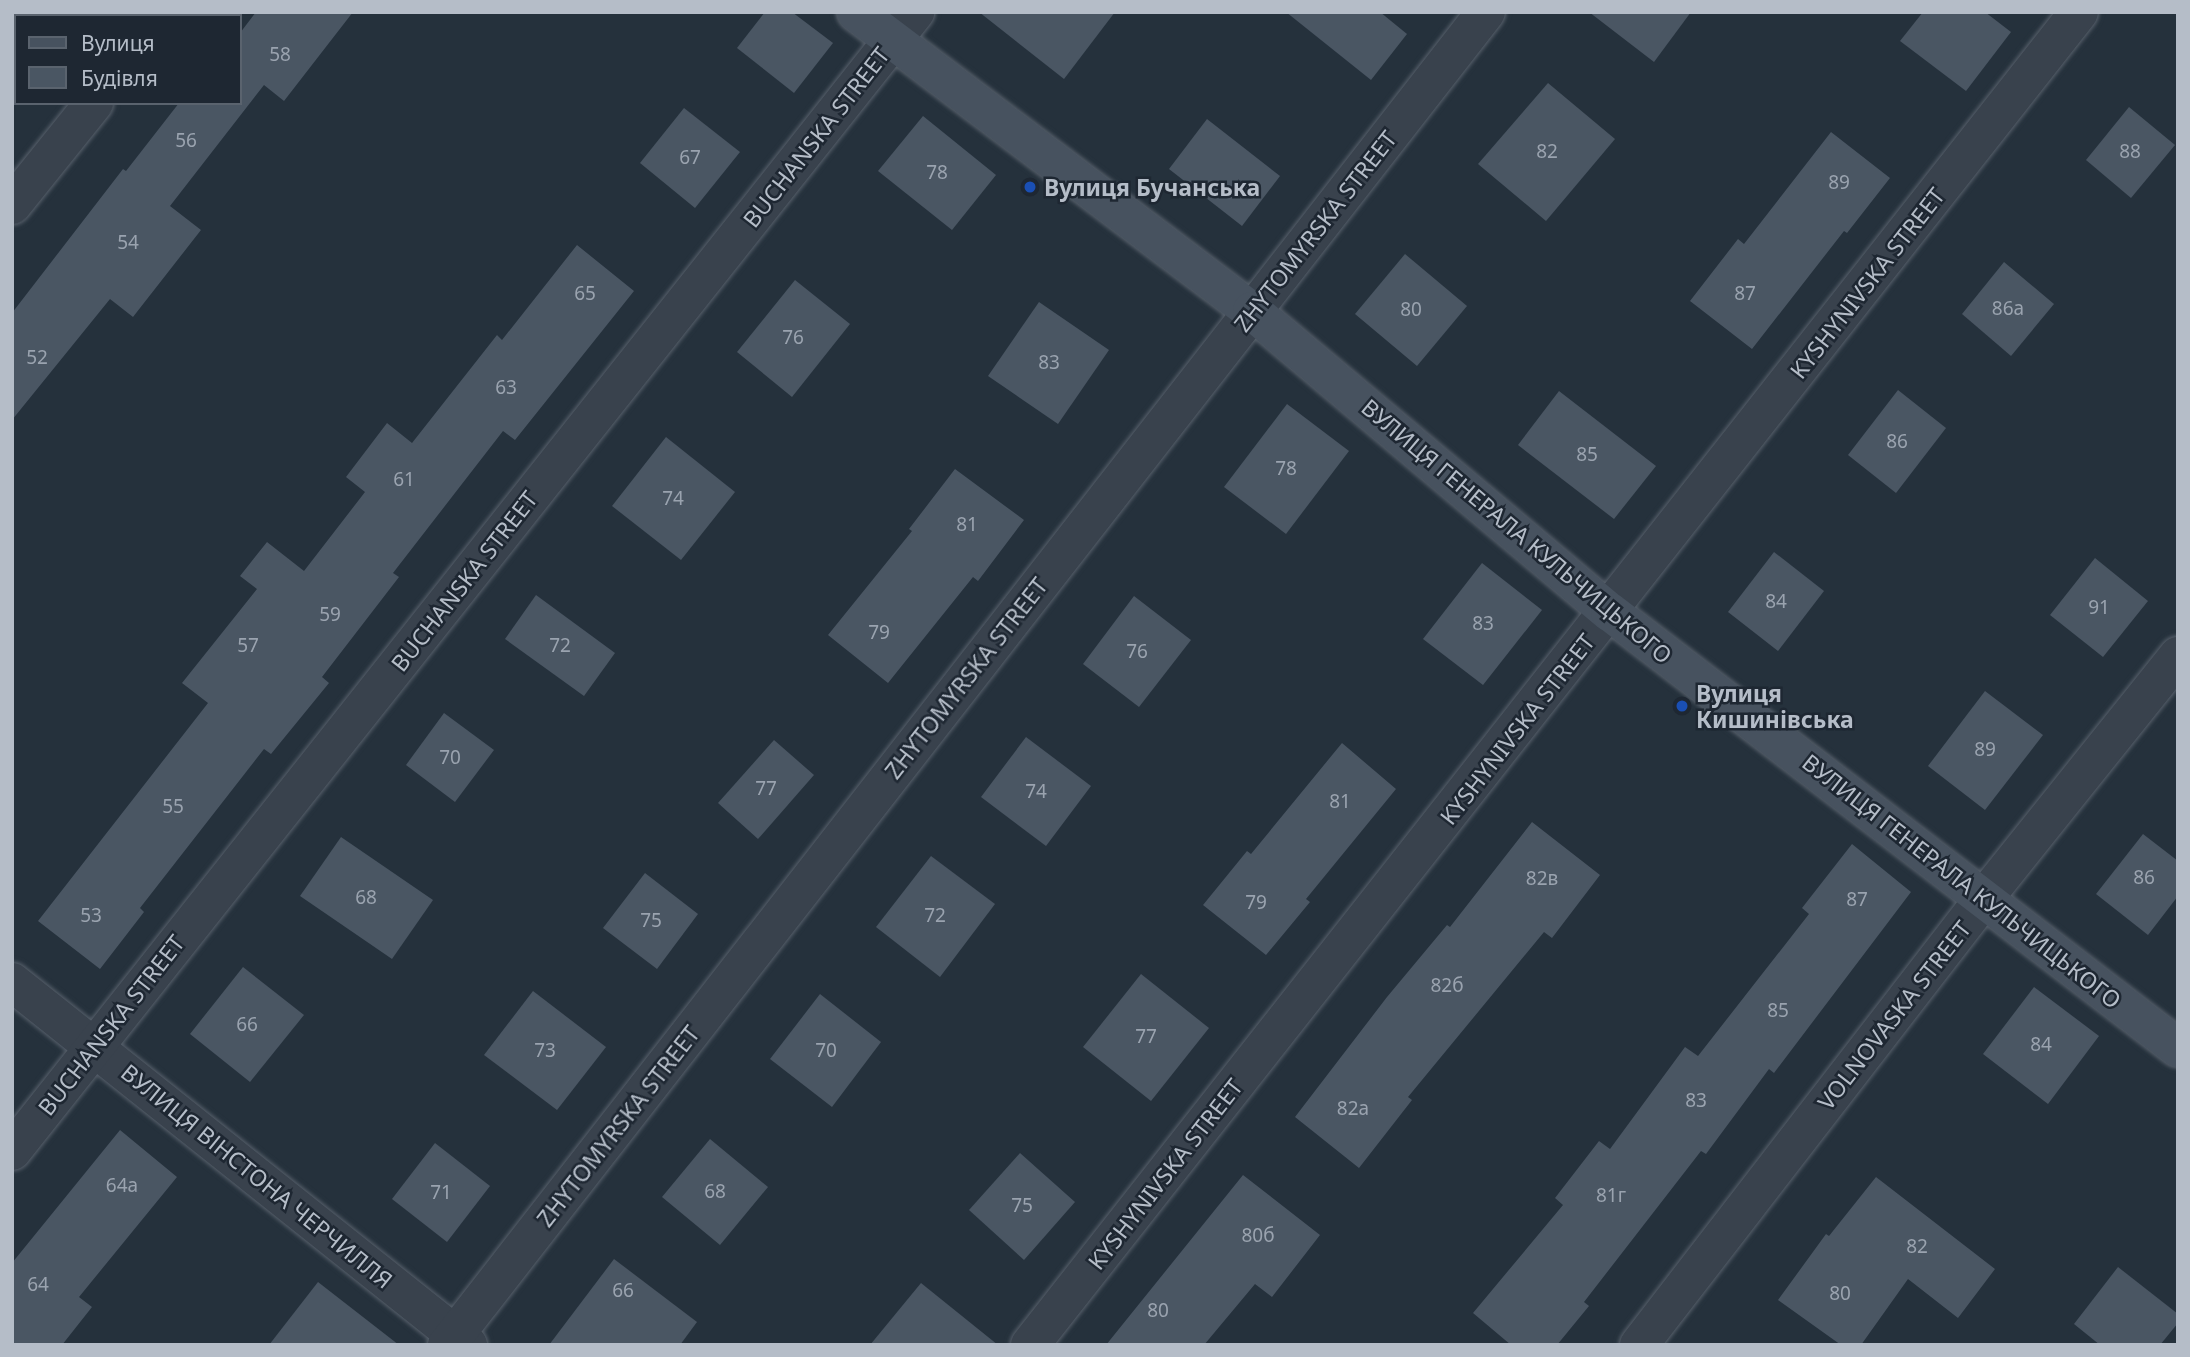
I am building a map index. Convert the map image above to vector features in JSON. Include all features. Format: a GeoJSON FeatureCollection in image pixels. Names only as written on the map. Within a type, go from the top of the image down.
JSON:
{"type":"FeatureCollection","features":[{"type":"Feature","properties":{"kind":"street","name":"ВУЛИЦЯ ГЕНЕРАЛА КУЛЬЧИЦЬКОГО"},"geometry":{"type":"LineString","coordinates":[[856,12],[904,27],[1252,311],[1609,612],[1985,897],[2178,1048]]}},
{"type":"Feature","properties":{"kind":"street","name":"ZHYTOMYRSKA STREET"},"geometry":{"type":"LineString","coordinates":[[457,1341],[1486,12]]}},
{"type":"Feature","properties":{"kind":"street","name":"KYSHYNIVSKA STREET"},"geometry":{"type":"LineString","coordinates":[[1030,1345],[2079,12]]}},
{"type":"Feature","properties":{"kind":"street","name":"BUCHANSKA STREET"},"geometry":{"type":"LineString","coordinates":[[12,1151],[904,27]]}},
{"type":"Feature","properties":{"kind":"street"},"geometry":{"type":"LineString","coordinates":[[12,205],[92,105]]}},
{"type":"Feature","properties":{"kind":"street","name":"VOLNOVASKA STREET"},"geometry":{"type":"LineString","coordinates":[[1639,1345],[1985,897],[2178,656]]}},
{"type":"Feature","properties":{"kind":"street","name":"ВУЛИЦЯ ВІНСТОНА ЧЕРЧИЛЛЯ"},"geometry":{"type":"LineString","coordinates":[[12,982],[95,1046],[457,1341]]}},
{"type":"Feature","properties":{"kind":"building"},"geometry":{"type":"Polygon","coordinates":[[[256,12],[353,12],[284,101],[264,85],[170,206],[201,230],[133,317],[110,299],[12,420],[12,313],[123,169],[126,171],[177,105],[242,105],[242,30],[256,12]]]}},
{"type":"Feature","properties":{"kind":"building"},"geometry":{"type":"Polygon","coordinates":[[[765,12],[792,12],[833,43],[794,93],[737,48],[765,12]]]}},
{"type":"Feature","properties":{"kind":"building"},"geometry":{"type":"Polygon","coordinates":[[[979,12],[1115,12],[1064,79],[979,12]]]}},
{"type":"Feature","properties":{"kind":"building"},"geometry":{"type":"Polygon","coordinates":[[[1286,12],[1380,12],[1407,34],[1371,80],[1286,12]]]}},
{"type":"Feature","properties":{"kind":"building"},"geometry":{"type":"Polygon","coordinates":[[[1589,12],[1691,12],[1654,62],[1589,12]]]}},
{"type":"Feature","properties":{"kind":"building"},"geometry":{"type":"Polygon","coordinates":[[[1923,12],[1985,12],[2011,32],[1966,91],[1900,41],[1923,12]]]}},
{"type":"Feature","properties":{"kind":"building"},"geometry":{"type":"Polygon","coordinates":[[[1548,83],[1615,139],[1546,221],[1478,164],[1548,83]]]}},
{"type":"Feature","properties":{"kind":"building"},"geometry":{"type":"Polygon","coordinates":[[[2129,107],[2175,145],[2131,198],[2086,160],[2129,107]]]}},
{"type":"Feature","properties":{"kind":"building"},"geometry":{"type":"Polygon","coordinates":[[[684,108],[740,152],[695,208],[640,163],[684,108]]]}},
{"type":"Feature","properties":{"kind":"building"},"geometry":{"type":"Polygon","coordinates":[[[923,116],[996,175],[952,230],[878,171],[923,116]]]}},
{"type":"Feature","properties":{"kind":"building"},"geometry":{"type":"Polygon","coordinates":[[[1207,119],[1280,176],[1242,226],[1169,169],[1207,119]]]}},
{"type":"Feature","properties":{"kind":"building"},"geometry":{"type":"Polygon","coordinates":[[[1831,132],[1890,178],[1847,233],[1844,231],[1752,349],[1690,301],[1738,239],[1744,244],[1831,132]]]}},
{"type":"Feature","properties":{"kind":"building"},"geometry":{"type":"Polygon","coordinates":[[[577,245],[634,291],[515,440],[503,431],[393,573],[399,577],[322,677],[329,683],[271,754],[264,749],[140,908],[144,912],[100,969],[38,921],[208,703],[182,683],[257,589],[240,576],[267,542],[304,571],[365,492],[346,477],[387,423],[412,443],[497,335],[502,340],[577,245]]]}},
{"type":"Feature","properties":{"kind":"building"},"geometry":{"type":"Polygon","coordinates":[[[1405,254],[1467,306],[1417,366],[1355,314],[1405,254]]]}},
{"type":"Feature","properties":{"kind":"building"},"geometry":{"type":"Polygon","coordinates":[[[2004,262],[2054,304],[2011,356],[1962,314],[2004,262]]]}},
{"type":"Feature","properties":{"kind":"building"},"geometry":{"type":"Polygon","coordinates":[[[795,280],[850,324],[792,397],[737,352],[795,280]]]}},
{"type":"Feature","properties":{"kind":"building"},"geometry":{"type":"Polygon","coordinates":[[[1039,302],[1109,350],[1058,424],[988,376],[1039,302]]]}},
{"type":"Feature","properties":{"kind":"building"},"geometry":{"type":"Polygon","coordinates":[[[1898,390],[1946,428],[1896,493],[1848,455],[1898,390]]]}},
{"type":"Feature","properties":{"kind":"building"},"geometry":{"type":"Polygon","coordinates":[[[1559,391],[1656,466],[1614,519],[1518,445],[1559,391]]]}},
{"type":"Feature","properties":{"kind":"building"},"geometry":{"type":"Polygon","coordinates":[[[1287,404],[1349,451],[1286,534],[1224,487],[1287,404]]]}},
{"type":"Feature","properties":{"kind":"building"},"geometry":{"type":"Polygon","coordinates":[[[666,437],[735,492],[681,560],[612,506],[666,437]]]}},
{"type":"Feature","properties":{"kind":"building"},"geometry":{"type":"Polygon","coordinates":[[[955,469],[1024,520],[978,581],[973,577],[888,683],[828,635],[912,531],[909,529],[955,469]]]}},
{"type":"Feature","properties":{"kind":"building"},"geometry":{"type":"Polygon","coordinates":[[[1774,552],[1824,591],[1778,651],[1728,612],[1774,552]]]}},
{"type":"Feature","properties":{"kind":"building"},"geometry":{"type":"Polygon","coordinates":[[[2095,558],[2148,601],[2103,657],[2050,615],[2095,558]]]}},
{"type":"Feature","properties":{"kind":"building"},"geometry":{"type":"Polygon","coordinates":[[[1482,563],[1542,610],[1483,685],[1423,639],[1482,563]]]}},
{"type":"Feature","properties":{"kind":"building"},"geometry":{"type":"Polygon","coordinates":[[[536,595],[615,653],[584,696],[505,639],[536,595]]]}},
{"type":"Feature","properties":{"kind":"building"},"geometry":{"type":"Polygon","coordinates":[[[1134,596],[1191,640],[1139,707],[1083,664],[1134,596]]]}},
{"type":"Feature","properties":{"kind":"building"},"geometry":{"type":"Polygon","coordinates":[[[1985,691],[2043,735],[1985,810],[1928,766],[1985,691]]]}},
{"type":"Feature","properties":{"kind":"building"},"geometry":{"type":"Polygon","coordinates":[[[444,713],[494,750],[455,802],[406,765],[444,713]]]}},
{"type":"Feature","properties":{"kind":"building"},"geometry":{"type":"Polygon","coordinates":[[[1026,737],[1091,786],[1046,846],[981,797],[1026,737]]]}},
{"type":"Feature","properties":{"kind":"building"},"geometry":{"type":"Polygon","coordinates":[[[774,740],[814,775],[758,839],[718,803],[774,740]]]}},
{"type":"Feature","properties":{"kind":"building"},"geometry":{"type":"Polygon","coordinates":[[[1342,743],[1396,789],[1306,899],[1310,902],[1266,955],[1203,905],[1247,851],[1251,854],[1342,743]]]}},
{"type":"Feature","properties":{"kind":"building"},"geometry":{"type":"Polygon","coordinates":[[[1532,822],[1600,875],[1552,938],[1544,932],[1408,1097],[1412,1100],[1359,1168],[1295,1117],[1387,997],[1447,925],[1450,927],[1532,822]]]}},
{"type":"Feature","properties":{"kind":"building"},"geometry":{"type":"Polygon","coordinates":[[[2143,834],[2178,861],[2178,896],[2148,935],[2096,894],[2143,834]]]}},
{"type":"Feature","properties":{"kind":"building"},"geometry":{"type":"Polygon","coordinates":[[[341,837],[433,900],[392,959],[300,896],[341,837]]]}},
{"type":"Feature","properties":{"kind":"building"},"geometry":{"type":"Polygon","coordinates":[[[1852,844],[1911,892],[1774,1073],[1769,1069],[1706,1154],[1701,1151],[1584,1302],[1589,1306],[1557,1345],[1511,1345],[1473,1313],[1563,1205],[1555,1198],[1599,1141],[1610,1149],[1685,1047],[1698,1056],[1809,914],[1802,908],[1852,844]]]}},
{"type":"Feature","properties":{"kind":"building"},"geometry":{"type":"Polygon","coordinates":[[[931,856],[995,904],[940,977],[876,927],[931,856]]]}},
{"type":"Feature","properties":{"kind":"building"},"geometry":{"type":"Polygon","coordinates":[[[645,873],[698,914],[657,969],[603,928],[645,873]]]}},
{"type":"Feature","properties":{"kind":"building"},"geometry":{"type":"Polygon","coordinates":[[[243,967],[304,1015],[250,1082],[190,1034],[243,967]]]}},
{"type":"Feature","properties":{"kind":"building"},"geometry":{"type":"Polygon","coordinates":[[[1141,974],[1209,1028],[1151,1101],[1083,1047],[1141,974]]]}},
{"type":"Feature","properties":{"kind":"building"},"geometry":{"type":"Polygon","coordinates":[[[2034,987],[2099,1036],[2048,1104],[1983,1054],[2034,987]]]}},
{"type":"Feature","properties":{"kind":"building"},"geometry":{"type":"Polygon","coordinates":[[[533,991],[606,1047],[557,1110],[484,1055],[533,991]]]}},
{"type":"Feature","properties":{"kind":"building"},"geometry":{"type":"Polygon","coordinates":[[[820,994],[881,1042],[832,1107],[770,1059],[820,994]]]}},
{"type":"Feature","properties":{"kind":"building"},"geometry":{"type":"Polygon","coordinates":[[[120,1130],[177,1177],[79,1297],[92,1307],[62,1345],[12,1345],[12,1263],[120,1130]]]}},
{"type":"Feature","properties":{"kind":"building"},"geometry":{"type":"Polygon","coordinates":[[[710,1139],[768,1187],[720,1245],[662,1197],[710,1139]]]}},
{"type":"Feature","properties":{"kind":"building"},"geometry":{"type":"Polygon","coordinates":[[[435,1143],[490,1186],[447,1242],[392,1199],[435,1143]]]}},
{"type":"Feature","properties":{"kind":"building"},"geometry":{"type":"Polygon","coordinates":[[[1020,1153],[1075,1202],[1024,1260],[969,1210],[1020,1153]]]}},
{"type":"Feature","properties":{"kind":"building"},"geometry":{"type":"Polygon","coordinates":[[[1243,1175],[1320,1235],[1272,1297],[1255,1284],[1204,1345],[1106,1345],[1243,1175]]]}},
{"type":"Feature","properties":{"kind":"building"},"geometry":{"type":"Polygon","coordinates":[[[1876,1177],[1995,1269],[1958,1318],[1908,1279],[1861,1345],[1841,1345],[1778,1300],[1826,1234],[1829,1236],[1876,1177]]]}},
{"type":"Feature","properties":{"kind":"building"},"geometry":{"type":"Polygon","coordinates":[[[614,1259],[697,1322],[680,1345],[549,1345],[614,1259]]]}},
{"type":"Feature","properties":{"kind":"building"},"geometry":{"type":"Polygon","coordinates":[[[2118,1267],[2178,1314],[2178,1323],[2160,1345],[2100,1345],[2074,1324],[2118,1267]]]}},
{"type":"Feature","properties":{"kind":"building"},"geometry":{"type":"Polygon","coordinates":[[[318,1282],[399,1345],[269,1345],[318,1282]]]}},
{"type":"Feature","properties":{"kind":"building"},"geometry":{"type":"Polygon","coordinates":[[[921,1283],[998,1345],[870,1345],[921,1283]]]}},
{"type":"Feature","properties":{"kind":"place","name":"Вулиця Бучанська"},"geometry":{"type":"Point","coordinates":[1030,187]}},
{"type":"Feature","properties":{"kind":"place","name":"Вулиця Кишинівська"},"geometry":{"type":"Point","coordinates":[1682,706]}}]}
